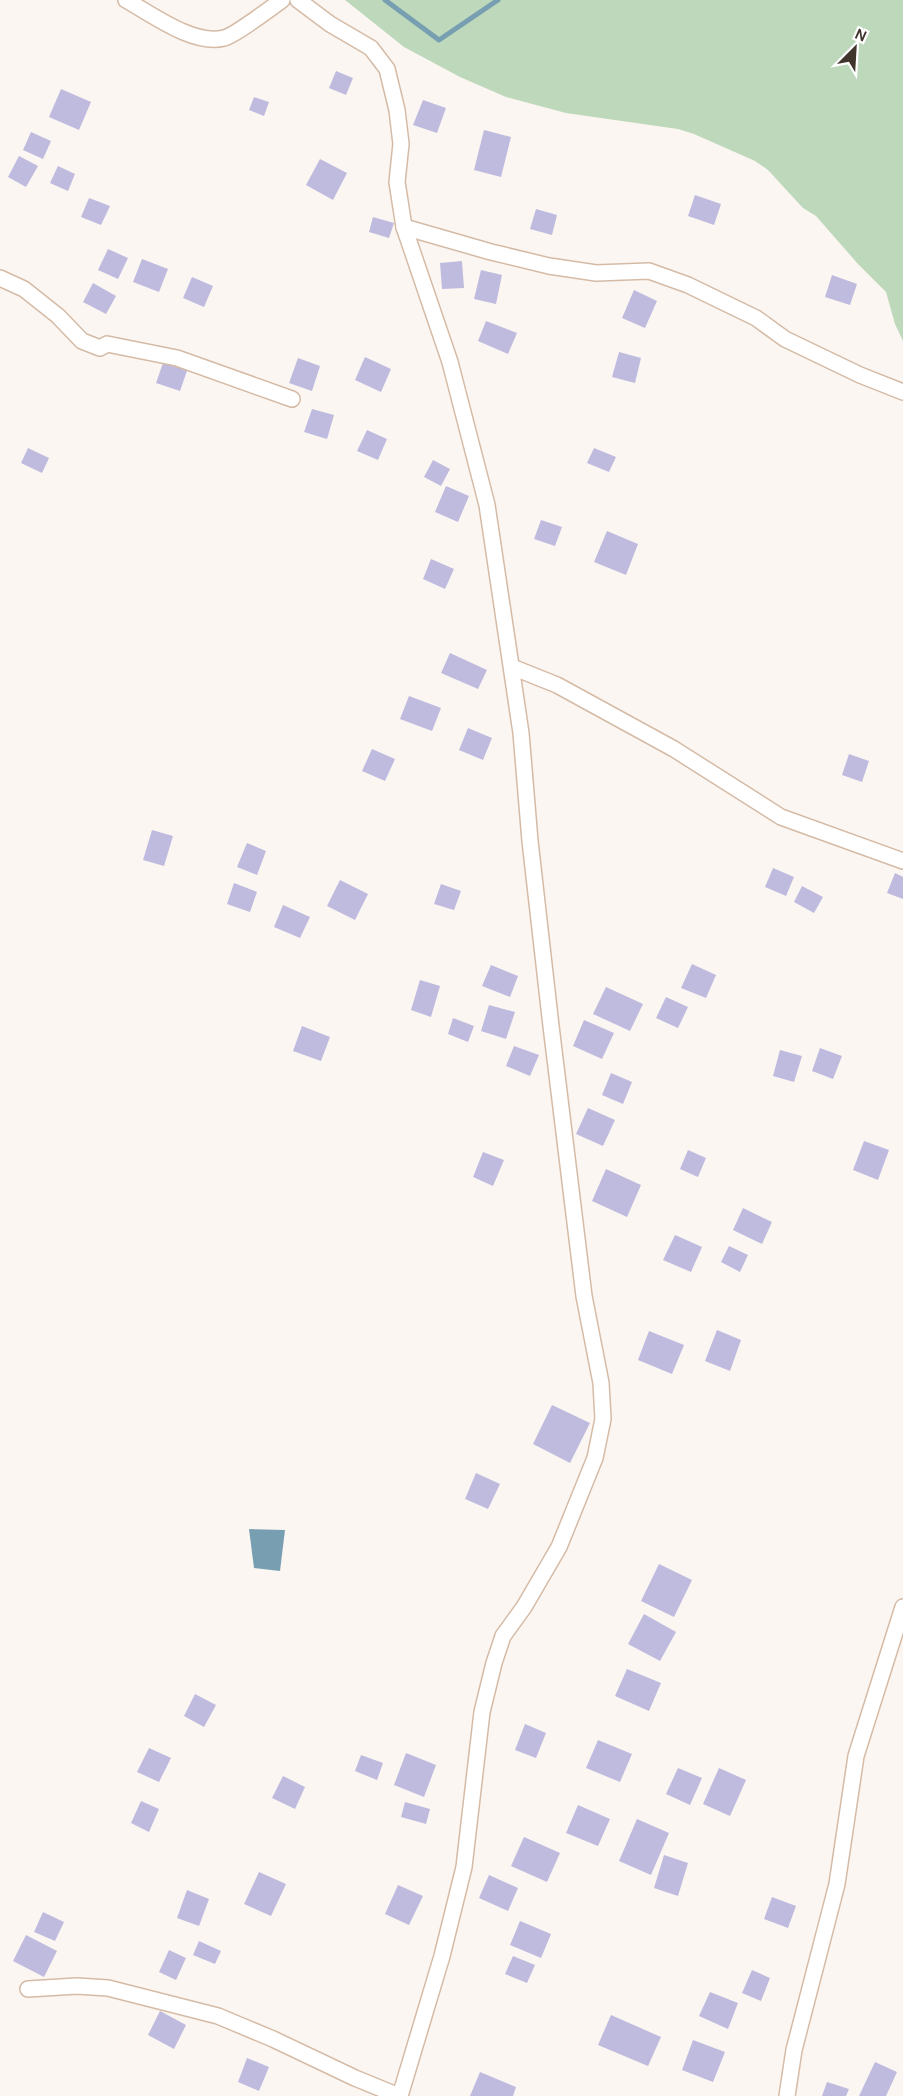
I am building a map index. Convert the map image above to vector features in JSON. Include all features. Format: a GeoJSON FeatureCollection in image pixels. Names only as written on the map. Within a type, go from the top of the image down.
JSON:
{"type":"FeatureCollection","features":[{"type":"Feature","properties":{"kind":"street"},"geometry":{"type":"LineString","coordinates":[[126,0],[192,36],[211,39],[226,38],[282,0]]}},
{"type":"Feature","properties":{"kind":"street"},"geometry":{"type":"LineString","coordinates":[[28,1989],[77,1986],[108,1988],[218,2016],[399,2096],[442,1956],[464,1867],[482,1712],[494,1663],[503,1636],[524,1607],[560,1547],[595,1458],[603,1419],[601,1383],[584,1296],[571,1189],[512,667],[488,505],[450,362],[404,227],[397,182],[401,144],[398,110],[387,69],[371,48],[330,24],[298,0]]}},
{"type":"Feature","properties":{"kind":"street"},"geometry":{"type":"LineString","coordinates":[[404,227],[549,266],[596,273],[650,271],[698,290],[756,318],[785,339],[860,375],[903,392]]}},
{"type":"Feature","properties":{"kind":"street"},"geometry":{"type":"LineString","coordinates":[[0,278],[24,289],[44,303],[82,341],[100,348],[108,344],[177,358],[292,399]]}},
{"type":"Feature","properties":{"kind":"street"},"geometry":{"type":"LineString","coordinates":[[512,667],[557,685],[674,749],[781,817],[903,861]]}},
{"type":"Feature","properties":{"kind":"street"},"geometry":{"type":"LineString","coordinates":[[787,2096],[794,2050],[837,1884],[856,1756],[903,1606]]}},
{"type":"Feature","properties":{"kind":"green space"},"geometry":{"type":"Polygon","coordinates":[[[345,0],[903,0],[903,341],[895,324],[886,292],[816,216],[803,208],[768,170],[755,161],[678,129],[566,113],[506,97],[460,77],[404,47],[345,0]]]}},
{"type":"Feature","properties":{"kind":"water"},"geometry":{"type":"Polygon","coordinates":[[[249,1529],[285,1530],[280,1571],[254,1568],[249,1529]]]}},
{"type":"Feature","properties":{"kind":"building"},"geometry":{"type":"Polygon","coordinates":[[[336,71],[353,78],[346,95],[329,88],[336,71]]]}},
{"type":"Feature","properties":{"kind":"building"},"geometry":{"type":"Polygon","coordinates":[[[61,89],[91,102],[79,130],[49,117],[61,89]]]}},
{"type":"Feature","properties":{"kind":"building"},"geometry":{"type":"Polygon","coordinates":[[[254,97],[269,102],[264,116],[249,110],[254,97]]]}},
{"type":"Feature","properties":{"kind":"building"},"geometry":{"type":"Polygon","coordinates":[[[423,100],[446,108],[437,133],[413,125],[423,100]]]}},
{"type":"Feature","properties":{"kind":"building"},"geometry":{"type":"Polygon","coordinates":[[[484,130],[511,137],[501,177],[474,170],[484,130]]]}},
{"type":"Feature","properties":{"kind":"building"},"geometry":{"type":"Polygon","coordinates":[[[31,132],[51,141],[43,159],[23,150],[31,132]]]}},
{"type":"Feature","properties":{"kind":"building"},"geometry":{"type":"Polygon","coordinates":[[[19,156],[38,166],[26,187],[8,177],[19,156]]]}},
{"type":"Feature","properties":{"kind":"building"},"geometry":{"type":"Polygon","coordinates":[[[320,159],[347,173],[333,200],[306,185],[320,159]]]}},
{"type":"Feature","properties":{"kind":"building"},"geometry":{"type":"Polygon","coordinates":[[[58,166],[75,174],[68,191],[50,183],[58,166]]]}},
{"type":"Feature","properties":{"kind":"building"},"geometry":{"type":"Polygon","coordinates":[[[695,195],[721,204],[714,225],[688,216],[695,195]]]}},
{"type":"Feature","properties":{"kind":"building"},"geometry":{"type":"Polygon","coordinates":[[[89,198],[110,206],[101,225],[81,217],[89,198]]]}},
{"type":"Feature","properties":{"kind":"building"},"geometry":{"type":"Polygon","coordinates":[[[536,209],[557,215],[552,235],[530,229],[536,209]]]}},
{"type":"Feature","properties":{"kind":"building"},"geometry":{"type":"Polygon","coordinates":[[[373,217],[394,223],[389,238],[369,232],[373,217]]]}},
{"type":"Feature","properties":{"kind":"building"},"geometry":{"type":"Polygon","coordinates":[[[108,249],[128,258],[118,279],[98,270],[108,249]]]}},
{"type":"Feature","properties":{"kind":"building"},"geometry":{"type":"Polygon","coordinates":[[[142,259],[168,269],[159,292],[133,282],[142,259]]]}},
{"type":"Feature","properties":{"kind":"building"},"geometry":{"type":"Polygon","coordinates":[[[462,261],[464,288],[442,289],[440,263],[462,261]]]}},
{"type":"Feature","properties":{"kind":"building"},"geometry":{"type":"Polygon","coordinates":[[[481,270],[502,275],[496,304],[474,299],[481,270]]]}},
{"type":"Feature","properties":{"kind":"building"},"geometry":{"type":"Polygon","coordinates":[[[832,275],[857,284],[850,305],[825,297],[832,275]]]}},
{"type":"Feature","properties":{"kind":"building"},"geometry":{"type":"Polygon","coordinates":[[[192,277],[213,286],[204,307],[183,298],[192,277]]]}},
{"type":"Feature","properties":{"kind":"building"},"geometry":{"type":"Polygon","coordinates":[[[93,283],[116,296],[106,314],[83,302],[93,283]]]}},
{"type":"Feature","properties":{"kind":"building"},"geometry":{"type":"Polygon","coordinates":[[[634,290],[657,301],[645,328],[622,318],[634,290]]]}},
{"type":"Feature","properties":{"kind":"building"},"geometry":{"type":"Polygon","coordinates":[[[486,321],[517,333],[508,354],[478,341],[486,321]]]}},
{"type":"Feature","properties":{"kind":"building"},"geometry":{"type":"Polygon","coordinates":[[[619,352],[641,358],[635,383],[612,377],[619,352]]]}},
{"type":"Feature","properties":{"kind":"building"},"geometry":{"type":"Polygon","coordinates":[[[365,357],[391,369],[381,392],[355,380],[365,357]]]}},
{"type":"Feature","properties":{"kind":"building"},"geometry":{"type":"Polygon","coordinates":[[[298,358],[320,366],[312,391],[289,383],[298,358]]]}},
{"type":"Feature","properties":{"kind":"building"},"geometry":{"type":"Polygon","coordinates":[[[164,360],[188,368],[180,391],[156,383],[164,360]]]}},
{"type":"Feature","properties":{"kind":"building"},"geometry":{"type":"Polygon","coordinates":[[[312,409],[334,415],[327,439],[304,432],[312,409]]]}},
{"type":"Feature","properties":{"kind":"building"},"geometry":{"type":"Polygon","coordinates":[[[367,430],[387,439],[378,460],[357,451],[367,430]]]}},
{"type":"Feature","properties":{"kind":"building"},"geometry":{"type":"Polygon","coordinates":[[[28,448],[49,458],[42,473],[21,463],[28,448]]]}},
{"type":"Feature","properties":{"kind":"building"},"geometry":{"type":"Polygon","coordinates":[[[594,448],[616,457],[609,472],[587,463],[594,448]]]}},
{"type":"Feature","properties":{"kind":"building"},"geometry":{"type":"Polygon","coordinates":[[[433,460],[450,469],[441,486],[424,477],[433,460]]]}},
{"type":"Feature","properties":{"kind":"building"},"geometry":{"type":"Polygon","coordinates":[[[446,486],[469,496],[458,522],[435,512],[446,486]]]}},
{"type":"Feature","properties":{"kind":"building"},"geometry":{"type":"Polygon","coordinates":[[[541,520],[562,527],[555,546],[534,539],[541,520]]]}},
{"type":"Feature","properties":{"kind":"building"},"geometry":{"type":"Polygon","coordinates":[[[607,531],[638,544],[626,575],[594,562],[607,531]]]}},
{"type":"Feature","properties":{"kind":"building"},"geometry":{"type":"Polygon","coordinates":[[[431,559],[454,569],[445,589],[423,579],[431,559]]]}},
{"type":"Feature","properties":{"kind":"building"},"geometry":{"type":"Polygon","coordinates":[[[450,653],[487,670],[478,689],[441,673],[450,653]]]}},
{"type":"Feature","properties":{"kind":"building"},"geometry":{"type":"Polygon","coordinates":[[[409,696],[441,708],[432,731],[400,719],[409,696]]]}},
{"type":"Feature","properties":{"kind":"building"},"geometry":{"type":"Polygon","coordinates":[[[468,728],[492,738],[483,760],[459,750],[468,728]]]}},
{"type":"Feature","properties":{"kind":"building"},"geometry":{"type":"Polygon","coordinates":[[[372,749],[395,759],[385,781],[362,771],[372,749]]]}},
{"type":"Feature","properties":{"kind":"building"},"geometry":{"type":"Polygon","coordinates":[[[849,754],[869,761],[862,782],[842,775],[849,754]]]}},
{"type":"Feature","properties":{"kind":"building"},"geometry":{"type":"Polygon","coordinates":[[[152,830],[173,836],[164,866],[143,860],[152,830]]]}},
{"type":"Feature","properties":{"kind":"building"},"geometry":{"type":"Polygon","coordinates":[[[247,843],[266,851],[257,875],[237,867],[247,843]]]}},
{"type":"Feature","properties":{"kind":"building"},"geometry":{"type":"Polygon","coordinates":[[[773,868],[794,877],[786,896],[765,887],[773,868]]]}},
{"type":"Feature","properties":{"kind":"building"},"geometry":{"type":"Polygon","coordinates":[[[895,873],[903,877],[903,899],[887,893],[895,873]]]}},
{"type":"Feature","properties":{"kind":"building"},"geometry":{"type":"Polygon","coordinates":[[[340,880],[368,894],[355,920],[327,906],[340,880]]]}},
{"type":"Feature","properties":{"kind":"building"},"geometry":{"type":"Polygon","coordinates":[[[234,883],[257,892],[250,912],[227,904],[234,883]]]}},
{"type":"Feature","properties":{"kind":"building"},"geometry":{"type":"Polygon","coordinates":[[[441,884],[461,891],[454,910],[434,904],[441,884]]]}},
{"type":"Feature","properties":{"kind":"building"},"geometry":{"type":"Polygon","coordinates":[[[802,886],[823,897],[814,913],[794,902],[802,886]]]}},
{"type":"Feature","properties":{"kind":"building"},"geometry":{"type":"Polygon","coordinates":[[[283,905],[310,917],[300,938],[274,927],[283,905]]]}},
{"type":"Feature","properties":{"kind":"building"},"geometry":{"type":"Polygon","coordinates":[[[692,964],[716,975],[706,998],[681,988],[692,964]]]}},
{"type":"Feature","properties":{"kind":"building"},"geometry":{"type":"Polygon","coordinates":[[[491,965],[518,976],[510,997],[482,986],[491,965]]]}},
{"type":"Feature","properties":{"kind":"building"},"geometry":{"type":"Polygon","coordinates":[[[420,980],[440,986],[431,1017],[411,1010],[420,980]]]}},
{"type":"Feature","properties":{"kind":"building"},"geometry":{"type":"Polygon","coordinates":[[[606,987],[643,1004],[630,1031],[593,1014],[606,987]]]}},
{"type":"Feature","properties":{"kind":"building"},"geometry":{"type":"Polygon","coordinates":[[[666,997],[688,1007],[678,1028],[656,1018],[666,997]]]}},
{"type":"Feature","properties":{"kind":"building"},"geometry":{"type":"Polygon","coordinates":[[[489,1005],[515,1012],[506,1039],[481,1031],[489,1005]]]}},
{"type":"Feature","properties":{"kind":"building"},"geometry":{"type":"Polygon","coordinates":[[[453,1018],[474,1026],[468,1042],[448,1034],[453,1018]]]}},
{"type":"Feature","properties":{"kind":"building"},"geometry":{"type":"Polygon","coordinates":[[[584,1020],[614,1033],[602,1059],[573,1046],[584,1020]]]}},
{"type":"Feature","properties":{"kind":"building"},"geometry":{"type":"Polygon","coordinates":[[[302,1026],[330,1037],[321,1061],[293,1051],[302,1026]]]}},
{"type":"Feature","properties":{"kind":"building"},"geometry":{"type":"Polygon","coordinates":[[[514,1046],[539,1055],[530,1076],[506,1066],[514,1046]]]}},
{"type":"Feature","properties":{"kind":"building"},"geometry":{"type":"Polygon","coordinates":[[[820,1048],[842,1056],[833,1079],[812,1071],[820,1048]]]}},
{"type":"Feature","properties":{"kind":"building"},"geometry":{"type":"Polygon","coordinates":[[[780,1050],[802,1056],[794,1082],[773,1076],[780,1050]]]}},
{"type":"Feature","properties":{"kind":"building"},"geometry":{"type":"Polygon","coordinates":[[[611,1073],[632,1082],[623,1104],[602,1095],[611,1073]]]}},
{"type":"Feature","properties":{"kind":"building"},"geometry":{"type":"Polygon","coordinates":[[[588,1108],[615,1120],[603,1146],[576,1134],[588,1108]]]}},
{"type":"Feature","properties":{"kind":"building"},"geometry":{"type":"Polygon","coordinates":[[[864,1141],[889,1150],[878,1180],[853,1170],[864,1141]]]}},
{"type":"Feature","properties":{"kind":"building"},"geometry":{"type":"Polygon","coordinates":[[[688,1150],[706,1158],[698,1177],[680,1169],[688,1150]]]}},
{"type":"Feature","properties":{"kind":"building"},"geometry":{"type":"Polygon","coordinates":[[[483,1152],[504,1160],[493,1186],[473,1177],[483,1152]]]}},
{"type":"Feature","properties":{"kind":"building"},"geometry":{"type":"Polygon","coordinates":[[[606,1169],[641,1185],[627,1217],[592,1201],[606,1169]]]}},
{"type":"Feature","properties":{"kind":"building"},"geometry":{"type":"Polygon","coordinates":[[[743,1208],[772,1222],[762,1244],[733,1230],[743,1208]]]}},
{"type":"Feature","properties":{"kind":"building"},"geometry":{"type":"Polygon","coordinates":[[[675,1235],[702,1247],[691,1272],[663,1260],[675,1235]]]}},
{"type":"Feature","properties":{"kind":"building"},"geometry":{"type":"Polygon","coordinates":[[[729,1246],[748,1255],[740,1272],[721,1262],[729,1246]]]}},
{"type":"Feature","properties":{"kind":"building"},"geometry":{"type":"Polygon","coordinates":[[[717,1330],[741,1340],[730,1371],[705,1361],[717,1330]]]}},
{"type":"Feature","properties":{"kind":"building"},"geometry":{"type":"Polygon","coordinates":[[[649,1331],[684,1345],[672,1374],[638,1360],[649,1331]]]}},
{"type":"Feature","properties":{"kind":"building"},"geometry":{"type":"Polygon","coordinates":[[[552,1405],[590,1423],[570,1463],[533,1444],[552,1405]]]}},
{"type":"Feature","properties":{"kind":"building"},"geometry":{"type":"Polygon","coordinates":[[[476,1473],[500,1484],[488,1509],[465,1499],[476,1473]]]}},
{"type":"Feature","properties":{"kind":"building"},"geometry":{"type":"Polygon","coordinates":[[[659,1564],[692,1580],[674,1617],[641,1601],[659,1564]]]}},
{"type":"Feature","properties":{"kind":"building"},"geometry":{"type":"Polygon","coordinates":[[[644,1614],[676,1632],[660,1661],[628,1644],[644,1614]]]}},
{"type":"Feature","properties":{"kind":"building"},"geometry":{"type":"Polygon","coordinates":[[[627,1669],[661,1683],[649,1711],[615,1696],[627,1669]]]}},
{"type":"Feature","properties":{"kind":"building"},"geometry":{"type":"Polygon","coordinates":[[[195,1694],[216,1705],[204,1727],[184,1716],[195,1694]]]}},
{"type":"Feature","properties":{"kind":"building"},"geometry":{"type":"Polygon","coordinates":[[[525,1724],[546,1733],[536,1758],[515,1750],[525,1724]]]}},
{"type":"Feature","properties":{"kind":"building"},"geometry":{"type":"Polygon","coordinates":[[[598,1740],[632,1754],[620,1782],[586,1768],[598,1740]]]}},
{"type":"Feature","properties":{"kind":"building"},"geometry":{"type":"Polygon","coordinates":[[[149,1748],[171,1758],[159,1782],[137,1772],[149,1748]]]}},
{"type":"Feature","properties":{"kind":"building"},"geometry":{"type":"Polygon","coordinates":[[[406,1753],[436,1765],[424,1797],[394,1785],[406,1753]]]}},
{"type":"Feature","properties":{"kind":"building"},"geometry":{"type":"Polygon","coordinates":[[[361,1755],[383,1763],[377,1780],[355,1771],[361,1755]]]}},
{"type":"Feature","properties":{"kind":"building"},"geometry":{"type":"Polygon","coordinates":[[[678,1768],[702,1778],[690,1805],[666,1794],[678,1768]]]}},
{"type":"Feature","properties":{"kind":"building"},"geometry":{"type":"Polygon","coordinates":[[[719,1768],[746,1780],[730,1816],[703,1804],[719,1768]]]}},
{"type":"Feature","properties":{"kind":"building"},"geometry":{"type":"Polygon","coordinates":[[[283,1776],[305,1787],[295,1809],[272,1798],[283,1776]]]}},
{"type":"Feature","properties":{"kind":"building"},"geometry":{"type":"Polygon","coordinates":[[[141,1801],[159,1809],[149,1832],[131,1823],[141,1801]]]}},
{"type":"Feature","properties":{"kind":"building"},"geometry":{"type":"Polygon","coordinates":[[[405,1802],[430,1809],[426,1824],[401,1817],[405,1802]]]}},
{"type":"Feature","properties":{"kind":"building"},"geometry":{"type":"Polygon","coordinates":[[[578,1805],[610,1819],[598,1846],[566,1833],[578,1805]]]}},
{"type":"Feature","properties":{"kind":"building"},"geometry":{"type":"Polygon","coordinates":[[[637,1819],[669,1833],[651,1875],[619,1861],[637,1819]]]}},
{"type":"Feature","properties":{"kind":"building"},"geometry":{"type":"Polygon","coordinates":[[[524,1837],[560,1853],[547,1882],[511,1866],[524,1837]]]}},
{"type":"Feature","properties":{"kind":"building"},"geometry":{"type":"Polygon","coordinates":[[[664,1855],[688,1863],[678,1896],[654,1888],[664,1855]]]}},
{"type":"Feature","properties":{"kind":"building"},"geometry":{"type":"Polygon","coordinates":[[[259,1872],[286,1884],[271,1916],[244,1904],[259,1872]]]}},
{"type":"Feature","properties":{"kind":"building"},"geometry":{"type":"Polygon","coordinates":[[[489,1875],[518,1888],[508,1911],[479,1898],[489,1875]]]}},
{"type":"Feature","properties":{"kind":"building"},"geometry":{"type":"Polygon","coordinates":[[[398,1885],[423,1896],[409,1925],[385,1914],[398,1885]]]}},
{"type":"Feature","properties":{"kind":"building"},"geometry":{"type":"Polygon","coordinates":[[[187,1890],[209,1899],[199,1926],[177,1918],[187,1890]]]}},
{"type":"Feature","properties":{"kind":"building"},"geometry":{"type":"Polygon","coordinates":[[[772,1897],[796,1906],[788,1928],[764,1919],[772,1897]]]}},
{"type":"Feature","properties":{"kind":"building"},"geometry":{"type":"Polygon","coordinates":[[[43,1912],[64,1922],[55,1941],[34,1932],[43,1912]]]}},
{"type":"Feature","properties":{"kind":"building"},"geometry":{"type":"Polygon","coordinates":[[[520,1921],[551,1934],[541,1958],[510,1945],[520,1921]]]}},
{"type":"Feature","properties":{"kind":"building"},"geometry":{"type":"Polygon","coordinates":[[[26,1935],[57,1951],[44,1977],[13,1961],[26,1935]]]}},
{"type":"Feature","properties":{"kind":"building"},"geometry":{"type":"Polygon","coordinates":[[[199,1941],[221,1951],[215,1964],[193,1955],[199,1941]]]}},
{"type":"Feature","properties":{"kind":"building"},"geometry":{"type":"Polygon","coordinates":[[[169,1950],[186,1958],[176,1980],[159,1972],[169,1950]]]}},
{"type":"Feature","properties":{"kind":"building"},"geometry":{"type":"Polygon","coordinates":[[[513,1956],[535,1965],[527,1983],[505,1974],[513,1956]]]}},
{"type":"Feature","properties":{"kind":"building"},"geometry":{"type":"Polygon","coordinates":[[[752,1970],[770,1978],[761,2001],[742,1993],[752,1970]]]}},
{"type":"Feature","properties":{"kind":"building"},"geometry":{"type":"Polygon","coordinates":[[[710,1992],[738,2003],[728,2029],[699,2016],[710,1992]]]}},
{"type":"Feature","properties":{"kind":"building"},"geometry":{"type":"Polygon","coordinates":[[[160,2011],[186,2025],[174,2049],[148,2035],[160,2011]]]}},
{"type":"Feature","properties":{"kind":"building"},"geometry":{"type":"Polygon","coordinates":[[[611,2015],[661,2037],[648,2066],[598,2045],[611,2015]]]}},
{"type":"Feature","properties":{"kind":"building"},"geometry":{"type":"Polygon","coordinates":[[[693,2040],[725,2052],[713,2082],[682,2070],[693,2040]]]}},
{"type":"Feature","properties":{"kind":"building"},"geometry":{"type":"Polygon","coordinates":[[[247,2058],[269,2067],[259,2091],[238,2082],[247,2058]]]}},
{"type":"Feature","properties":{"kind":"building"},"geometry":{"type":"Polygon","coordinates":[[[875,2062],[897,2072],[886,2096],[859,2096],[875,2062]]]}},
{"type":"Feature","properties":{"kind":"building"},"geometry":{"type":"Polygon","coordinates":[[[480,2072],[516,2087],[513,2096],[470,2096],[480,2072]]]}},
{"type":"Feature","properties":{"kind":"building"},"geometry":{"type":"Polygon","coordinates":[[[827,2082],[849,2089],[846,2096],[822,2096],[827,2082]]]}},
{"type":"Feature","properties":{"kind":"waterway"},"geometry":{"type":"LineString","coordinates":[[385,0],[439,40],[498,0]]}}]}
